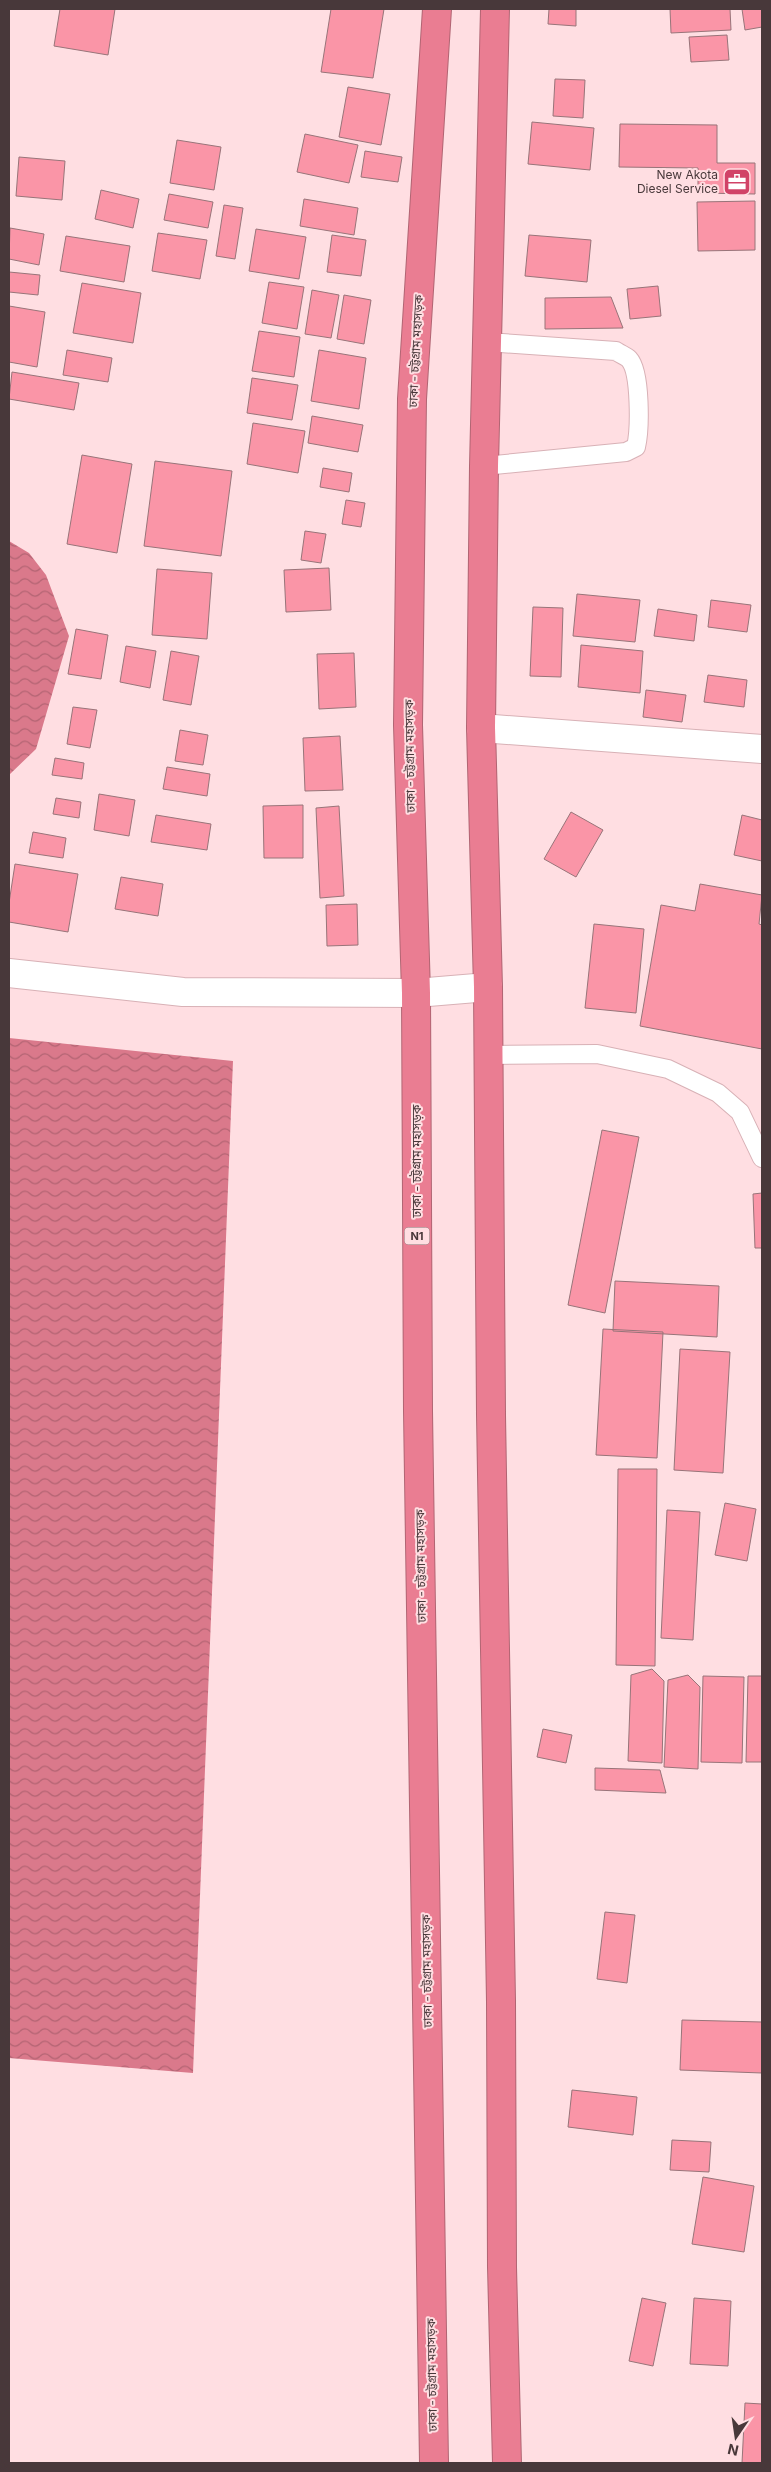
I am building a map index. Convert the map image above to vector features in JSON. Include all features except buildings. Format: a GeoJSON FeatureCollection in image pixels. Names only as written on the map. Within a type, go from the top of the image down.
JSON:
{"type":"FeatureCollection","features":[{"type":"Feature","properties":{"kind":"highway","name":"ঢাকা - চট্টগ্রাম মহাসড়ক"},"geometry":{"type":"LineString","coordinates":[[434,2463],[418,1412],[416,993],[408,725],[412,399],[437,9]]}},
{"type":"Feature","properties":{"kind":"highway"},"geometry":{"type":"LineString","coordinates":[[496,9],[484,466],[481,728],[488,987],[491,1424],[501,2010],[502,2268],[507,2463]]}},
{"type":"Feature","properties":{"kind":"street"},"geometry":{"type":"LineString","coordinates":[[481,728],[762,749]]}},
{"type":"Feature","properties":{"kind":"street"},"geometry":{"type":"LineString","coordinates":[[9,973],[183,992],[416,993],[488,987]]}},
{"type":"Feature","properties":{"kind":"lane"},"geometry":{"type":"LineString","coordinates":[[484,466],[626,452],[636,447],[639,434],[636,377],[630,360],[616,352],[487,342]]}},
{"type":"Feature","properties":{"kind":"lane"},"geometry":{"type":"LineString","coordinates":[[488,1055],[597,1054],[668,1069],[718,1093],[740,1112],[762,1158]]}},
{"type":"Feature","properties":{"kind":"water"},"geometry":{"type":"Polygon","coordinates":[[[9,541],[29,553],[46,575],[69,636],[36,749],[9,775],[9,541]]]}},
{"type":"Feature","properties":{"kind":"water"},"geometry":{"type":"Polygon","coordinates":[[[9,1038],[233,1061],[193,2073],[9,2058],[9,1038]]]}},
{"type":"Feature","properties":{"kind":"place","name":"New Akota Diesel Service"},"geometry":{"type":"Point","coordinates":[737,182]}}]}
